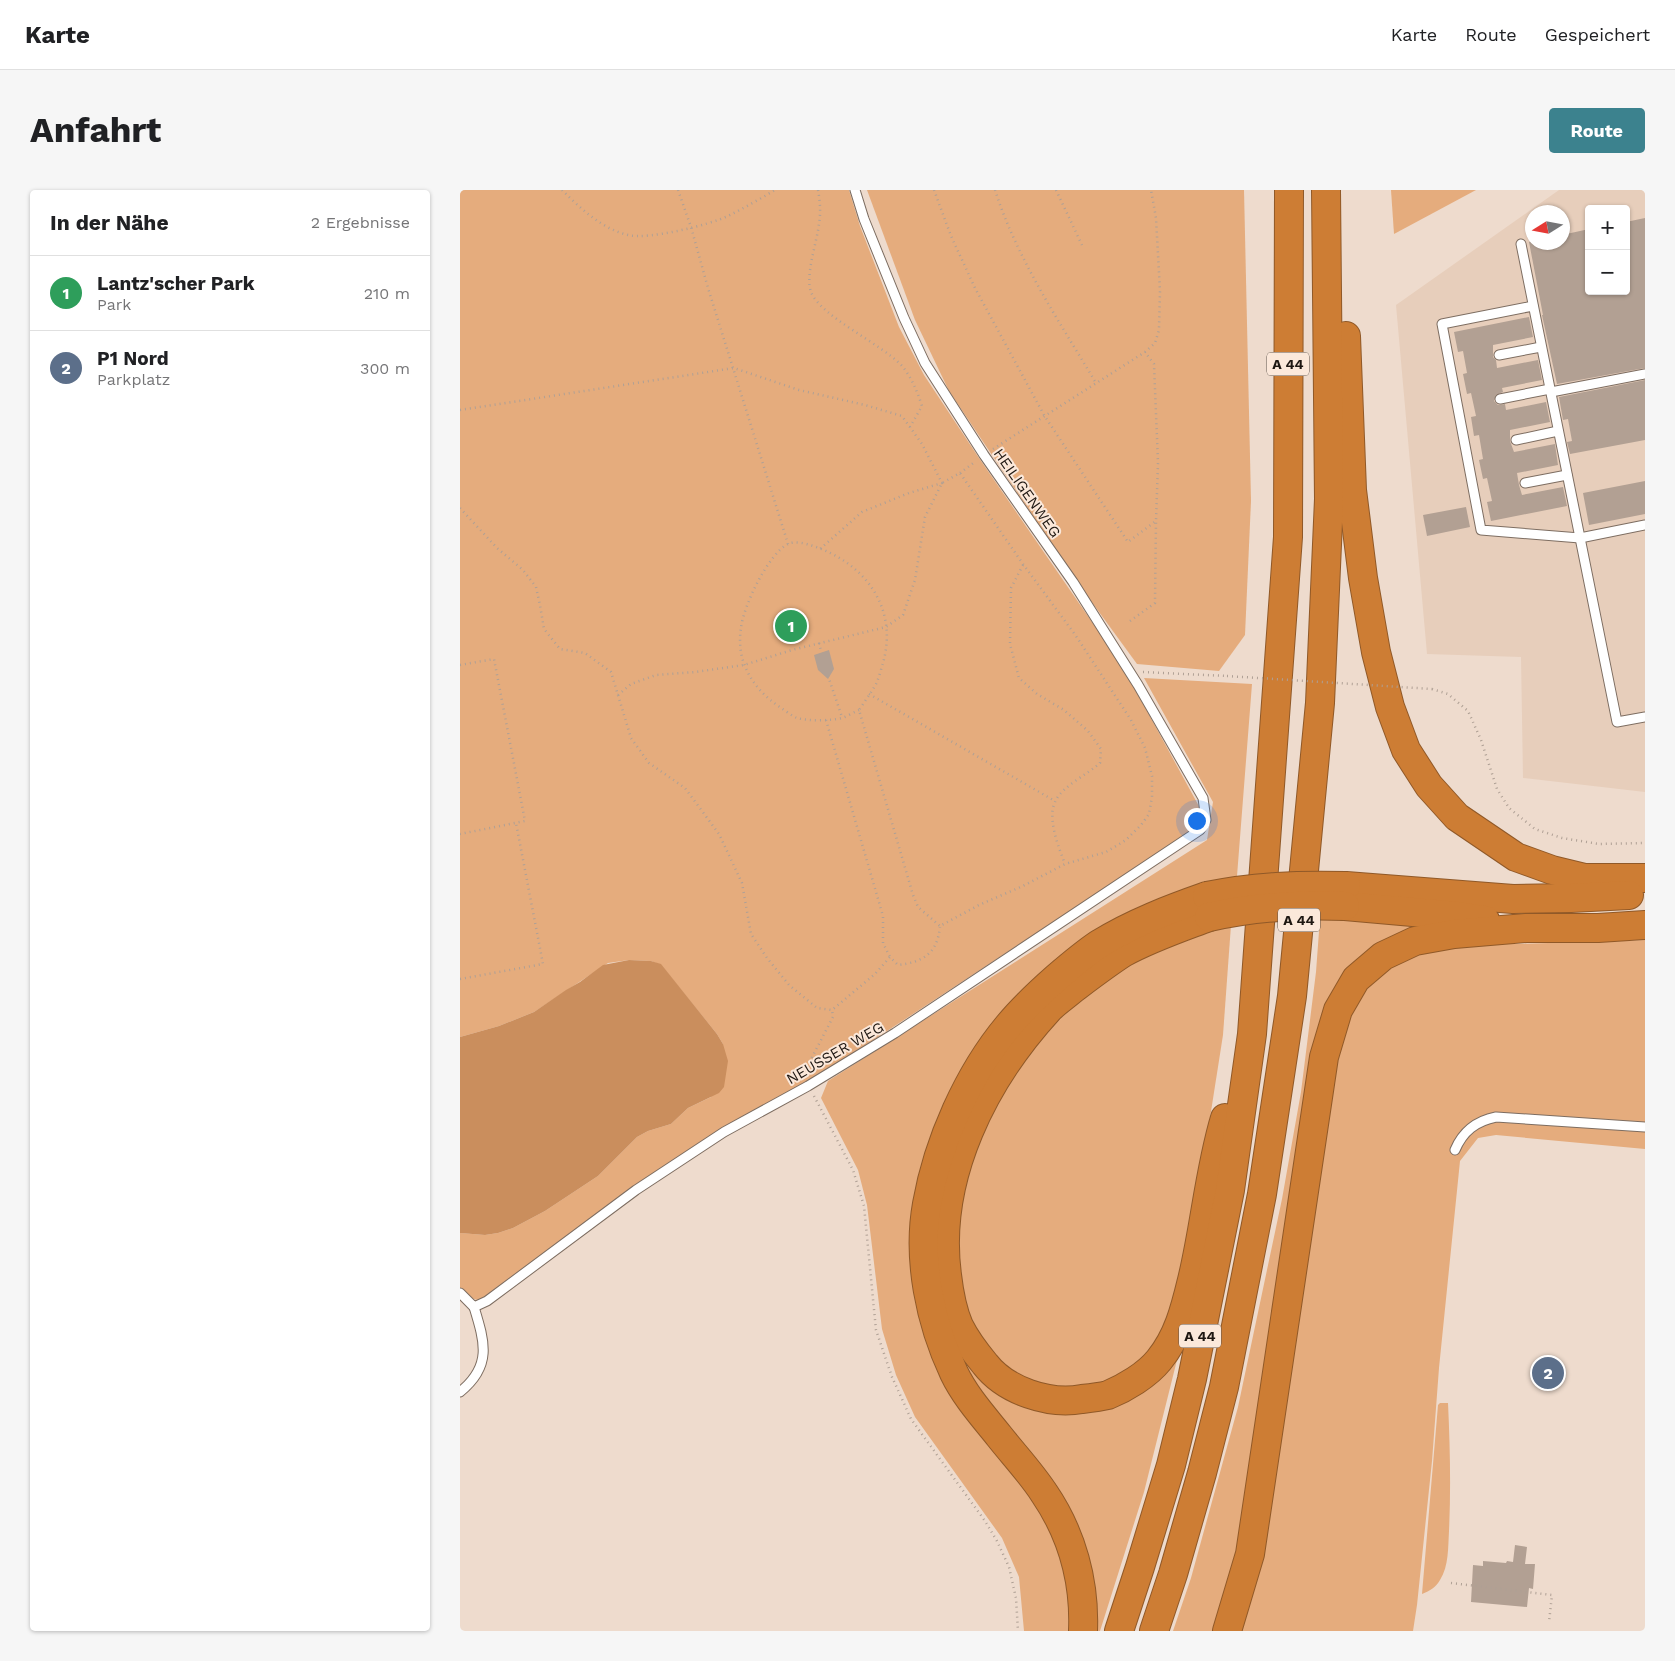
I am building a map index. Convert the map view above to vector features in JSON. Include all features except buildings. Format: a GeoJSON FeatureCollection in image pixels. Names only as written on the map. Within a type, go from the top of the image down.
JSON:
{"type":"FeatureCollection","features":[{"type":"Feature","properties":{"kind":"highway","name":"A 44"},"geometry":{"type":"LineString","coordinates":[[1119,1631],[1170,1465],[1192,1379],[1230,1190],[1252,1034],[1288,537],[1289,190]]}},
{"type":"Feature","properties":{"kind":"highway","name":"A 44"},"geometry":{"type":"LineString","coordinates":[[1154,1631],[1173,1574],[1202,1473],[1224,1386],[1262,1194],[1292,996],[1320,704],[1329,508],[1326,192]]}},
{"type":"Feature","properties":{"kind":"highway"},"geometry":{"type":"LineString","coordinates":[[1326,192],[1342,269],[1352,490],[1362,578],[1376,652],[1390,707],[1406,750],[1429,786],[1457,817],[1516,857],[1552,870],[1584,878],[1645,878]]}},
{"type":"Feature","properties":{"kind":"highway"},"geometry":{"type":"LineString","coordinates":[[1252,1034],[1218,1142],[1199,1250],[1185,1310],[1176,1334],[1158,1362],[1136,1380],[1107,1395],[1074,1401],[1036,1397],[1010,1385],[990,1371],[972,1349],[958,1324],[950,1296],[945,1260],[946,1220],[950,1190],[974,1120],[995,1079],[1051,1007],[1089,977],[1123,954],[1166,933],[1236,890],[1283,885],[1526,928]]}},
{"type":"Feature","properties":{"kind":"highway"},"geometry":{"type":"LineString","coordinates":[[1345,896],[1513,899],[1571,898],[1645,893]]}},
{"type":"Feature","properties":{"kind":"highway"},"geometry":{"type":"LineString","coordinates":[[1083,1631],[1084,1611],[1080,1578],[1063,1526],[1044,1493],[972,1402],[955,1376],[942,1345],[926,1283],[925,1241],[927,1205],[936,1166],[953,1117],[980,1065],[1007,1027],[1037,995],[1099,944],[1166,910],[1208,907]]}},
{"type":"Feature","properties":{"kind":"highway"},"geometry":{"type":"LineString","coordinates":[[1227,1631],[1250,1554],[1324,1057],[1338,1010],[1356,979],[1383,956],[1415,941],[1454,934],[1526,928],[1598,928],[1645,925]]}},
{"type":"Feature","properties":{"kind":"lane","name":"HEILIGENWEG"},"geometry":{"type":"LineString","coordinates":[[855,190],[875,246],[925,364],[984,455],[1076,579],[1203,798]]}},
{"type":"Feature","properties":{"kind":"lane"},"geometry":{"type":"LineString","coordinates":[[1520,244],[1617,722],[1645,717]]}},
{"type":"Feature","properties":{"kind":"lane"},"geometry":{"type":"LineString","coordinates":[[1533,306],[1442,324],[1481,530],[1580,538],[1645,525]]}},
{"type":"Feature","properties":{"kind":"lane"},"geometry":{"type":"LineString","coordinates":[[1499,355],[1541,347]]}},
{"type":"Feature","properties":{"kind":"lane"},"geometry":{"type":"LineString","coordinates":[[1500,400],[1645,374]]}},
{"type":"Feature","properties":{"kind":"lane"},"geometry":{"type":"LineString","coordinates":[[1516,440],[1558,431]]}},
{"type":"Feature","properties":{"kind":"lane"},"geometry":{"type":"LineString","coordinates":[[1526,483],[1567,475]]}},
{"type":"Feature","properties":{"kind":"lane","name":"NEUSSER WEG"},"geometry":{"type":"LineString","coordinates":[[474,1307],[487,1301],[636,1190],[724,1132],[808,1086],[895,1033],[1200,830],[1206,820],[1203,798]]}},
{"type":"Feature","properties":{"kind":"lane"},"geometry":{"type":"LineString","coordinates":[[1455,1150],[1465,1132],[1473,1125],[1496,1117],[1645,1126]]}},
{"type":"Feature","properties":{"kind":"lane"},"geometry":{"type":"LineString","coordinates":[[460,1293],[474,1307],[484,1342],[483,1362],[476,1377],[460,1392]]}},
{"type":"Feature","properties":{"kind":"path"},"geometry":{"type":"LineString","coordinates":[[562,190],[591,217],[613,230],[629,236],[660,234],[727,217],[775,190]]}},
{"type":"Feature","properties":{"kind":"path"},"geometry":{"type":"LineString","coordinates":[[678,190],[788,544]]}},
{"type":"Feature","properties":{"kind":"path"},"geometry":{"type":"LineString","coordinates":[[818,190],[820,202],[819,224],[810,273],[811,292],[824,309],[901,364],[913,381],[922,406],[910,427]]}},
{"type":"Feature","properties":{"kind":"path"},"geometry":{"type":"LineString","coordinates":[[934,190],[951,236],[975,288],[1044,415],[1128,542],[1156,522]]}},
{"type":"Feature","properties":{"kind":"path"},"geometry":{"type":"LineString","coordinates":[[995,190],[1004,216],[1028,265],[1096,383]]}},
{"type":"Feature","properties":{"kind":"path"},"geometry":{"type":"LineString","coordinates":[[1056,190],[1082,245]]}},
{"type":"Feature","properties":{"kind":"path"},"geometry":{"type":"LineString","coordinates":[[820,549],[862,512],[909,493],[942,483],[960,473],[1044,415],[1145,352],[1156,343],[1160,330],[1160,291],[1156,218],[1151,190]]}},
{"type":"Feature","properties":{"kind":"path"},"geometry":{"type":"LineString","coordinates":[[1130,621],[1155,603],[1158,463],[1154,364],[1145,352]]}},
{"type":"Feature","properties":{"kind":"path"},"geometry":{"type":"LineString","coordinates":[[460,410],[734,368],[799,390],[865,405],[902,416],[922,444],[942,483]]}},
{"type":"Feature","properties":{"kind":"path"},"geometry":{"type":"LineString","coordinates":[[940,926],[1065,864],[1106,852],[1126,840],[1141,825],[1148,814],[1152,797],[1152,776],[1145,748],[1131,720],[1076,636],[960,473]]}},
{"type":"Feature","properties":{"kind":"path"},"geometry":{"type":"LineString","coordinates":[[618,695],[631,684],[656,675],[744,665],[819,643],[886,627],[903,615],[915,580],[925,517],[942,483]]}},
{"type":"Feature","properties":{"kind":"path"},"geometry":{"type":"LineString","coordinates":[[460,508],[497,548],[523,570],[536,588],[544,629],[560,648],[585,653],[611,672],[631,738],[648,763],[685,788],[719,834],[742,883],[751,934],[767,958],[789,985],[817,1008],[832,1010],[875,974],[890,957]]}},
{"type":"Feature","properties":{"kind":"path"},"geometry":{"type":"LineString","coordinates":[[799,542],[820,549],[843,558],[868,581],[882,604],[887,648],[877,683],[860,710],[842,718],[826,720],[796,718],[767,698],[755,686],[744,665],[740,640],[741,626],[745,614],[764,570],[788,544],[799,542]]}},
{"type":"Feature","properties":{"kind":"path"},"geometry":{"type":"LineString","coordinates":[[1023,564],[1011,588],[1010,644],[1019,678],[1037,694],[1064,710],[1088,731],[1101,749],[1100,763],[1062,792],[1055,801],[1052,816],[1053,823],[1065,864]]}},
{"type":"Feature","properties":{"kind":"path"},"geometry":{"type":"LineString","coordinates":[[819,643],[821,651]]}},
{"type":"Feature","properties":{"kind":"path"},"geometry":{"type":"LineString","coordinates":[[460,665],[494,659],[525,821],[460,834]]}},
{"type":"Feature","properties":{"kind":"path"},"geometry":{"type":"LineString","coordinates":[[1129,671],[1432,689],[1448,694],[1468,711],[1481,740],[1497,789],[1509,808],[1535,829],[1562,838],[1599,844],[1645,843]]}},
{"type":"Feature","properties":{"kind":"path"},"geometry":{"type":"LineString","coordinates":[[828,676],[842,718]]}},
{"type":"Feature","properties":{"kind":"path"},"geometry":{"type":"LineString","coordinates":[[869,694],[1055,801]]}},
{"type":"Feature","properties":{"kind":"path"},"geometry":{"type":"LineString","coordinates":[[860,710],[918,907],[940,926]]}},
{"type":"Feature","properties":{"kind":"path"},"geometry":{"type":"LineString","coordinates":[[826,720],[883,916],[883,943],[890,957],[898,965],[913,963],[923,958],[932,950],[938,938],[940,926]]}},
{"type":"Feature","properties":{"kind":"path"},"geometry":{"type":"LineString","coordinates":[[460,979],[543,964],[516,823]]}},
{"type":"Feature","properties":{"kind":"path"},"geometry":{"type":"LineString","coordinates":[[832,1010],[833,1017],[808,1065],[808,1086],[853,1170],[862,1197],[876,1330],[892,1377],[911,1419],[985,1521],[997,1541],[1009,1567],[1016,1598],[1018,1631]]}},
{"type":"Feature","properties":{"kind":"path"},"geometry":{"type":"LineString","coordinates":[[1451,1583],[1552,1595],[1549,1622]]}},
{"type":"Feature","properties":{"kind":"shaded area"},"geometry":{"type":"Polygon","coordinates":[[[460,190],[849,190],[860,226],[899,327],[924,375],[1123,667],[1201,810],[1203,821],[1198,827],[823,1073],[724,1131],[485,1300],[471,1298],[460,1290],[460,1233],[485,1235],[498,1233],[513,1228],[545,1211],[598,1176],[637,1137],[648,1131],[671,1124],[688,1108],[711,1097],[723,1044],[661,965],[651,961],[629,960],[608,963],[534,1012],[499,1026],[460,1037],[460,190]]]}},
{"type":"Feature","properties":{"kind":"shaded area"},"geometry":{"type":"Polygon","coordinates":[[[867,190],[1244,190],[1251,501],[1245,635],[1219,671],[1137,664],[1080,586],[949,391],[915,320],[867,190]]]}},
{"type":"Feature","properties":{"kind":"shaded area"},"geometry":{"type":"Polygon","coordinates":[[[1391,190],[1476,190],[1394,234],[1391,190]]]}},
{"type":"Feature","properties":{"kind":"shaded area"},"geometry":{"type":"Polygon","coordinates":[[[1559,190],[1645,190],[1645,792],[1523,778],[1521,657],[1427,654],[1396,305],[1525,214],[1525,250],[1570,250],[1570,205],[1538,205],[1559,190]]]}},
{"type":"Feature","properties":{"kind":"shaded area"},"geometry":{"type":"Polygon","coordinates":[[[1144,678],[1252,684],[1237,876],[1174,896],[1006,1012],[916,1279],[1017,1472],[1064,1546],[1074,1631],[1024,1631],[1019,1577],[1002,1538],[915,1417],[896,1375],[882,1329],[867,1205],[858,1170],[821,1098],[828,1081],[1207,840],[1213,802],[1144,678]]]}},
{"type":"Feature","properties":{"kind":"shaded area"},"geometry":{"type":"Polygon","coordinates":[[[1320,918],[1445,922],[1514,944],[1645,940],[1645,1149],[1496,1135],[1478,1138],[1460,1161],[1439,1368],[1432,1461],[1413,1631],[1173,1631],[1191,1578],[1238,1407],[1282,1199],[1301,1092],[1316,972],[1320,918]]]}},
{"type":"Feature","properties":{"kind":"shaded area"},"geometry":{"type":"Polygon","coordinates":[[[1231,925],[1223,1035],[1196,1207],[1171,1322],[1142,1364],[1100,1386],[1052,1389],[1007,1371],[989,1356],[963,1309],[953,1250],[962,1182],[990,1108],[1059,1013],[1098,981],[1177,939],[1231,925]]]}},
{"type":"Feature","properties":{"kind":"shaded area"},"geometry":{"type":"Polygon","coordinates":[[[629,960],[651,961],[661,964],[717,1034],[723,1044],[728,1061],[724,1087],[719,1093],[688,1108],[671,1124],[648,1131],[637,1137],[598,1176],[545,1211],[513,1228],[498,1233],[485,1235],[460,1233],[460,1037],[499,1026],[534,1012],[603,965],[629,960]]]}},
{"type":"Feature","properties":{"kind":"shaded area"},"geometry":{"type":"Polygon","coordinates":[[[957,1345],[1058,1410],[1179,1352],[1144,1492],[1100,1631],[1091,1631],[1093,1603],[967,1378],[957,1345]]]}},
{"type":"Feature","properties":{"kind":"shaded area"},"geometry":{"type":"Polygon","coordinates":[[[1440,1403],[1448,1403],[1450,1515],[1448,1556],[1443,1575],[1428,1592],[1422,1594],[1438,1405],[1440,1403]]]}},
{"type":"Feature","properties":{"kind":"place","name":"Lantz'scher Park"},"geometry":{"type":"Point","coordinates":[791,626]}},
{"type":"Feature","properties":{"kind":"place","name":"P1 Nord"},"geometry":{"type":"Point","coordinates":[1548,1373]}}]}
